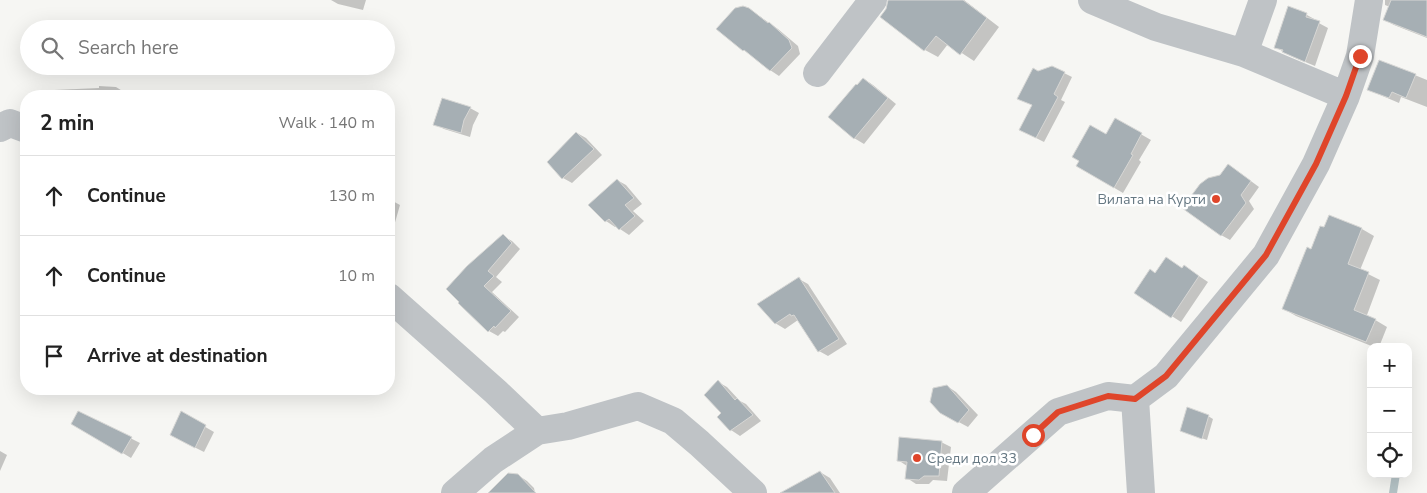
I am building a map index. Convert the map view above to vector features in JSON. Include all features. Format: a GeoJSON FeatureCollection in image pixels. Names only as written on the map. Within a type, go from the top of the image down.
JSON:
{"type":"FeatureCollection","features":[{"type":"Feature","properties":{"kind":"street"},"geometry":{"type":"LineString","coordinates":[[817,73],[872,0]]}},
{"type":"Feature","properties":{"kind":"street"},"geometry":{"type":"LineString","coordinates":[[1092,0],[1156,27],[1244,53],[1346,96]]}},
{"type":"Feature","properties":{"kind":"street"},"geometry":{"type":"LineString","coordinates":[[1244,53],[1263,0]]}},
{"type":"Feature","properties":{"kind":"street"},"geometry":{"type":"LineString","coordinates":[[966,493],[1058,412],[1108,396],[1135,399],[1166,376],[1266,255],[1316,164],[1346,96],[1360,56],[1369,0]]}},
{"type":"Feature","properties":{"kind":"street"},"geometry":{"type":"LineString","coordinates":[[0,128],[10,123],[20,127]]}},
{"type":"Feature","properties":{"kind":"street"},"geometry":{"type":"LineString","coordinates":[[395,302],[537,431]]}},
{"type":"Feature","properties":{"kind":"street"},"geometry":{"type":"LineString","coordinates":[[1135,399],[1142,493]]}},
{"type":"Feature","properties":{"kind":"street"},"geometry":{"type":"LineString","coordinates":[[455,493],[493,460],[537,431],[568,426],[638,406],[673,421],[753,493]]}},
{"type":"Feature","properties":{"kind":"building"},"geometry":{"type":"Polygon","coordinates":[[[888,0],[963,0],[987,18],[960,55],[936,36],[924,51],[880,17],[886,9],[888,0]]]}},
{"type":"Feature","properties":{"kind":"building"},"geometry":{"type":"Polygon","coordinates":[[[1391,0],[1427,0],[1427,37],[1383,20],[1391,0]]]}},
{"type":"Feature","properties":{"kind":"building"},"geometry":{"type":"Polygon","coordinates":[[[743,6],[769,22],[789,40],[792,48],[770,71],[716,29],[735,8],[743,6]]]}},
{"type":"Feature","properties":{"kind":"building"},"geometry":{"type":"Polygon","coordinates":[[[1288,6],[1307,13],[1306,17],[1320,21],[1305,62],[1282,52],[1283,50],[1274,48],[1288,6]]]}},
{"type":"Feature","properties":{"kind":"building"},"geometry":{"type":"Polygon","coordinates":[[[1379,60],[1416,74],[1406,98],[1392,92],[1389,98],[1367,90],[1379,60]]]}},
{"type":"Feature","properties":{"kind":"building"},"geometry":{"type":"Polygon","coordinates":[[[1052,66],[1065,72],[1054,94],[1058,97],[1036,138],[1019,130],[1032,105],[1017,99],[1033,68],[1038,71],[1052,66]]]}},
{"type":"Feature","properties":{"kind":"building"},"geometry":{"type":"Polygon","coordinates":[[[863,78],[888,98],[854,139],[828,117],[863,78]]]}},
{"type":"Feature","properties":{"kind":"building"},"geometry":{"type":"Polygon","coordinates":[[[442,98],[471,107],[464,120],[461,133],[433,125],[442,98]]]}},
{"type":"Feature","properties":{"kind":"building"},"geometry":{"type":"Polygon","coordinates":[[[1115,118],[1142,133],[1131,154],[1133,155],[1114,188],[1076,166],[1079,161],[1072,157],[1090,125],[1106,134],[1115,118]]]}},
{"type":"Feature","properties":{"kind":"building"},"geometry":{"type":"Polygon","coordinates":[[[576,132],[594,149],[562,179],[547,162],[576,132]]]}},
{"type":"Feature","properties":{"kind":"building","name":"Вилата на Курти"},"geometry":{"type":"Polygon","coordinates":[[[1228,164],[1251,181],[1241,195],[1246,203],[1221,236],[1182,208],[1200,184],[1208,178],[1220,175],[1228,164]]]}},
{"type":"Feature","properties":{"kind":"building"},"geometry":{"type":"Polygon","coordinates":[[[617,179],[634,198],[625,205],[635,216],[619,230],[609,219],[605,222],[588,205],[617,179]]]}},
{"type":"Feature","properties":{"kind":"building"},"geometry":{"type":"Polygon","coordinates":[[[1329,215],[1362,228],[1348,264],[1369,272],[1354,310],[1376,319],[1366,342],[1282,309],[1307,247],[1311,249],[1320,226],[1324,227],[1329,215]]]}},
{"type":"Feature","properties":{"kind":"building"},"geometry":{"type":"Polygon","coordinates":[[[503,234],[512,243],[488,271],[494,276],[484,286],[511,311],[495,328],[494,326],[488,332],[446,289],[467,266],[503,234]]]}},
{"type":"Feature","properties":{"kind":"building"},"geometry":{"type":"Polygon","coordinates":[[[1166,257],[1182,268],[1184,265],[1199,276],[1171,318],[1134,293],[1150,269],[1155,273],[1166,257]]]}},
{"type":"Feature","properties":{"kind":"building"},"geometry":{"type":"Polygon","coordinates":[[[799,277],[839,339],[818,352],[794,315],[791,316],[790,314],[775,324],[757,304],[799,277]]]}},
{"type":"Feature","properties":{"kind":"building"},"geometry":{"type":"Polygon","coordinates":[[[718,380],[735,400],[737,398],[753,415],[730,431],[717,417],[721,413],[704,395],[718,380]]]}},
{"type":"Feature","properties":{"kind":"building"},"geometry":{"type":"Polygon","coordinates":[[[947,385],[969,410],[958,423],[940,413],[930,402],[933,388],[947,385]]]}},
{"type":"Feature","properties":{"kind":"building"},"geometry":{"type":"Polygon","coordinates":[[[1187,407],[1209,415],[1202,439],[1180,431],[1187,407]]]}},
{"type":"Feature","properties":{"kind":"building"},"geometry":{"type":"Polygon","coordinates":[[[78,411],[132,437],[122,454],[71,424],[78,411]]]}},
{"type":"Feature","properties":{"kind":"building"},"geometry":{"type":"Polygon","coordinates":[[[181,411],[206,425],[195,448],[170,435],[181,411]]]}},
{"type":"Feature","properties":{"kind":"building","name":"Среди дол 33"},"geometry":{"type":"Polygon","coordinates":[[[899,437],[942,441],[939,476],[924,476],[919,480],[905,479],[907,462],[897,461],[899,437]]]}},
{"type":"Feature","properties":{"kind":"building"},"geometry":{"type":"Polygon","coordinates":[[[820,471],[835,493],[780,493],[820,471]]]}},
{"type":"Feature","properties":{"kind":"building"},"geometry":{"type":"Polygon","coordinates":[[[508,473],[518,474],[536,493],[488,493],[508,473]]]}},
{"type":"Feature","properties":{"kind":"waterway"},"geometry":{"type":"LineString","coordinates":[[1393,493],[1395,478]]}},
{"type":"Feature","properties":{"kind":"place","name":"Вилата на Курти"},"geometry":{"type":"Point","coordinates":[1216,199]}},
{"type":"Feature","properties":{"kind":"place","name":"Среди дол 33"},"geometry":{"type":"Point","coordinates":[917,458]}},
{"type":"Feature","properties":{"kind":"route"},"geometry":{"type":"LineString","coordinates":[[1033,435],[1058,412],[1108,396],[1135,399],[1166,376],[1266,255],[1316,164],[1346,96],[1360,56]]}}]}
